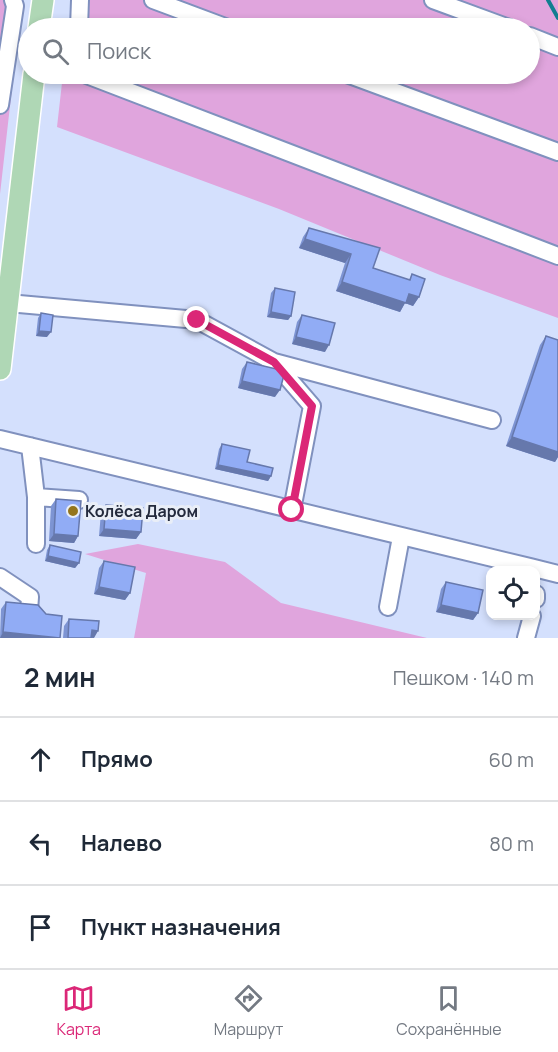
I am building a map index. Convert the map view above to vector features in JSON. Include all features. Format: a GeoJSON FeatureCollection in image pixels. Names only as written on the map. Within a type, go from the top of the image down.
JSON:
{"type":"FeatureCollection","features":[{"type":"Feature","properties":{"kind":"main road"},"geometry":{"type":"LineString","coordinates":[[40,18],[43,0]]}},
{"type":"Feature","properties":{"kind":"main road"},"geometry":{"type":"LineString","coordinates":[[0,369],[33,84]]}},
{"type":"Feature","properties":{"kind":"lane"},"geometry":{"type":"LineString","coordinates":[[0,110],[15,6],[13,0]]}},
{"type":"Feature","properties":{"kind":"lane"},"geometry":{"type":"LineString","coordinates":[[79,18],[80,0]]}},
{"type":"Feature","properties":{"kind":"lane"},"geometry":{"type":"LineString","coordinates":[[153,0],[201,18]]}},
{"type":"Feature","properties":{"kind":"lane"},"geometry":{"type":"LineString","coordinates":[[433,0],[482,18]]}},
{"type":"Feature","properties":{"kind":"lane"},"geometry":{"type":"LineString","coordinates":[[540,40],[558,47]]}},
{"type":"Feature","properties":{"kind":"lane"},"geometry":{"type":"LineString","coordinates":[[110,84],[558,256]]}},
{"type":"Feature","properties":{"kind":"lane"},"geometry":{"type":"LineString","coordinates":[[374,84],[558,152]]}},
{"type":"Feature","properties":{"kind":"lane"},"geometry":{"type":"LineString","coordinates":[[8,303],[197,320],[274,362],[492,420]]}},
{"type":"Feature","properties":{"kind":"lane"},"geometry":{"type":"LineString","coordinates":[[274,362],[312,406],[292,510]]}},
{"type":"Feature","properties":{"kind":"lane"},"geometry":{"type":"LineString","coordinates":[[0,439],[518,566]]}},
{"type":"Feature","properties":{"kind":"lane"},"geometry":{"type":"LineString","coordinates":[[30,446],[36,497],[36,544]]}},
{"type":"Feature","properties":{"kind":"lane"},"geometry":{"type":"LineString","coordinates":[[36,497],[79,500]]}},
{"type":"Feature","properties":{"kind":"lane"},"geometry":{"type":"LineString","coordinates":[[388,607],[402,537]]}},
{"type":"Feature","properties":{"kind":"lane"},"geometry":{"type":"LineString","coordinates":[[540,571],[558,574]]}},
{"type":"Feature","properties":{"kind":"lane"},"geometry":{"type":"LineString","coordinates":[[0,577],[30,597],[29,612]]}},
{"type":"Feature","properties":{"kind":"lane"},"geometry":{"type":"LineString","coordinates":[[526,638],[531,620]]}},
{"type":"Feature","properties":{"kind":"shaded area"},"geometry":{"type":"Polygon","coordinates":[[[0,0],[22,0],[20,18],[18,18],[0,194],[0,0]]]}},
{"type":"Feature","properties":{"kind":"shaded area"},"geometry":{"type":"Polygon","coordinates":[[[72,0],[558,0],[558,318],[440,275],[279,209],[57,127],[62,84],[540,84],[540,18],[70,18],[72,0]]]}},
{"type":"Feature","properties":{"kind":"shaded area"},"geometry":{"type":"Polygon","coordinates":[[[138,544],[225,562],[281,603],[427,638],[134,638],[146,573],[85,554],[138,544]]]}},
{"type":"Feature","properties":{"kind":"building"},"geometry":{"type":"Polygon","coordinates":[[[309,228],[380,248],[373,268],[410,280],[412,274],[425,279],[419,297],[409,294],[406,303],[342,282],[351,254],[305,239],[309,228]]]}},
{"type":"Feature","properties":{"kind":"building"},"geometry":{"type":"Polygon","coordinates":[[[275,288],[295,292],[291,316],[271,312],[275,288]]]}},
{"type":"Feature","properties":{"kind":"building"},"geometry":{"type":"Polygon","coordinates":[[[41,313],[53,315],[51,332],[39,331],[41,313]]]}},
{"type":"Feature","properties":{"kind":"building"},"geometry":{"type":"Polygon","coordinates":[[[302,315],[335,323],[329,345],[296,337],[302,315]]]}},
{"type":"Feature","properties":{"kind":"building"},"geometry":{"type":"Polygon","coordinates":[[[546,336],[558,340],[558,452],[512,437],[546,336]]]}},
{"type":"Feature","properties":{"kind":"building"},"geometry":{"type":"Polygon","coordinates":[[[247,362],[285,371],[280,390],[242,381],[247,362]]]}},
{"type":"Feature","properties":{"kind":"building"},"geometry":{"type":"Polygon","coordinates":[[[222,444],[250,450],[247,462],[273,468],[271,476],[218,465],[222,444]]]}},
{"type":"Feature","properties":{"kind":"building"},"geometry":{"type":"Polygon","coordinates":[[[56,499],[81,501],[78,536],[54,534],[56,499]]]}},
{"type":"Feature","properties":{"kind":"building"},"geometry":{"type":"Polygon","coordinates":[[[106,505],[143,508],[141,532],[104,529],[106,505]]]}},
{"type":"Feature","properties":{"kind":"building"},"geometry":{"type":"Polygon","coordinates":[[[50,545],[81,552],[79,563],[48,556],[50,545]]]}},
{"type":"Feature","properties":{"kind":"building"},"geometry":{"type":"Polygon","coordinates":[[[104,561],[135,567],[130,593],[99,587],[104,561]]]}},
{"type":"Feature","properties":{"kind":"building"},"geometry":{"type":"Polygon","coordinates":[[[446,582],[483,590],[478,613],[441,605],[446,582]]]}},
{"type":"Feature","properties":{"kind":"building"},"geometry":{"type":"Polygon","coordinates":[[[6,602],[38,605],[46,614],[62,616],[60,638],[3,632],[6,602]]]}},
{"type":"Feature","properties":{"kind":"building"},"geometry":{"type":"Polygon","coordinates":[[[69,619],[99,621],[98,631],[92,630],[91,638],[68,638],[69,619]]]}},
{"type":"Feature","properties":{"kind":"waterway"},"geometry":{"type":"LineString","coordinates":[[548,0],[558,18]]}},
{"type":"Feature","properties":{"kind":"place","name":"Колёса Даром"},"geometry":{"type":"Point","coordinates":[73,511]}},
{"type":"Feature","properties":{"kind":"route"},"geometry":{"type":"LineString","coordinates":[[197,320],[274,362],[312,406],[292,510]]}}]}
